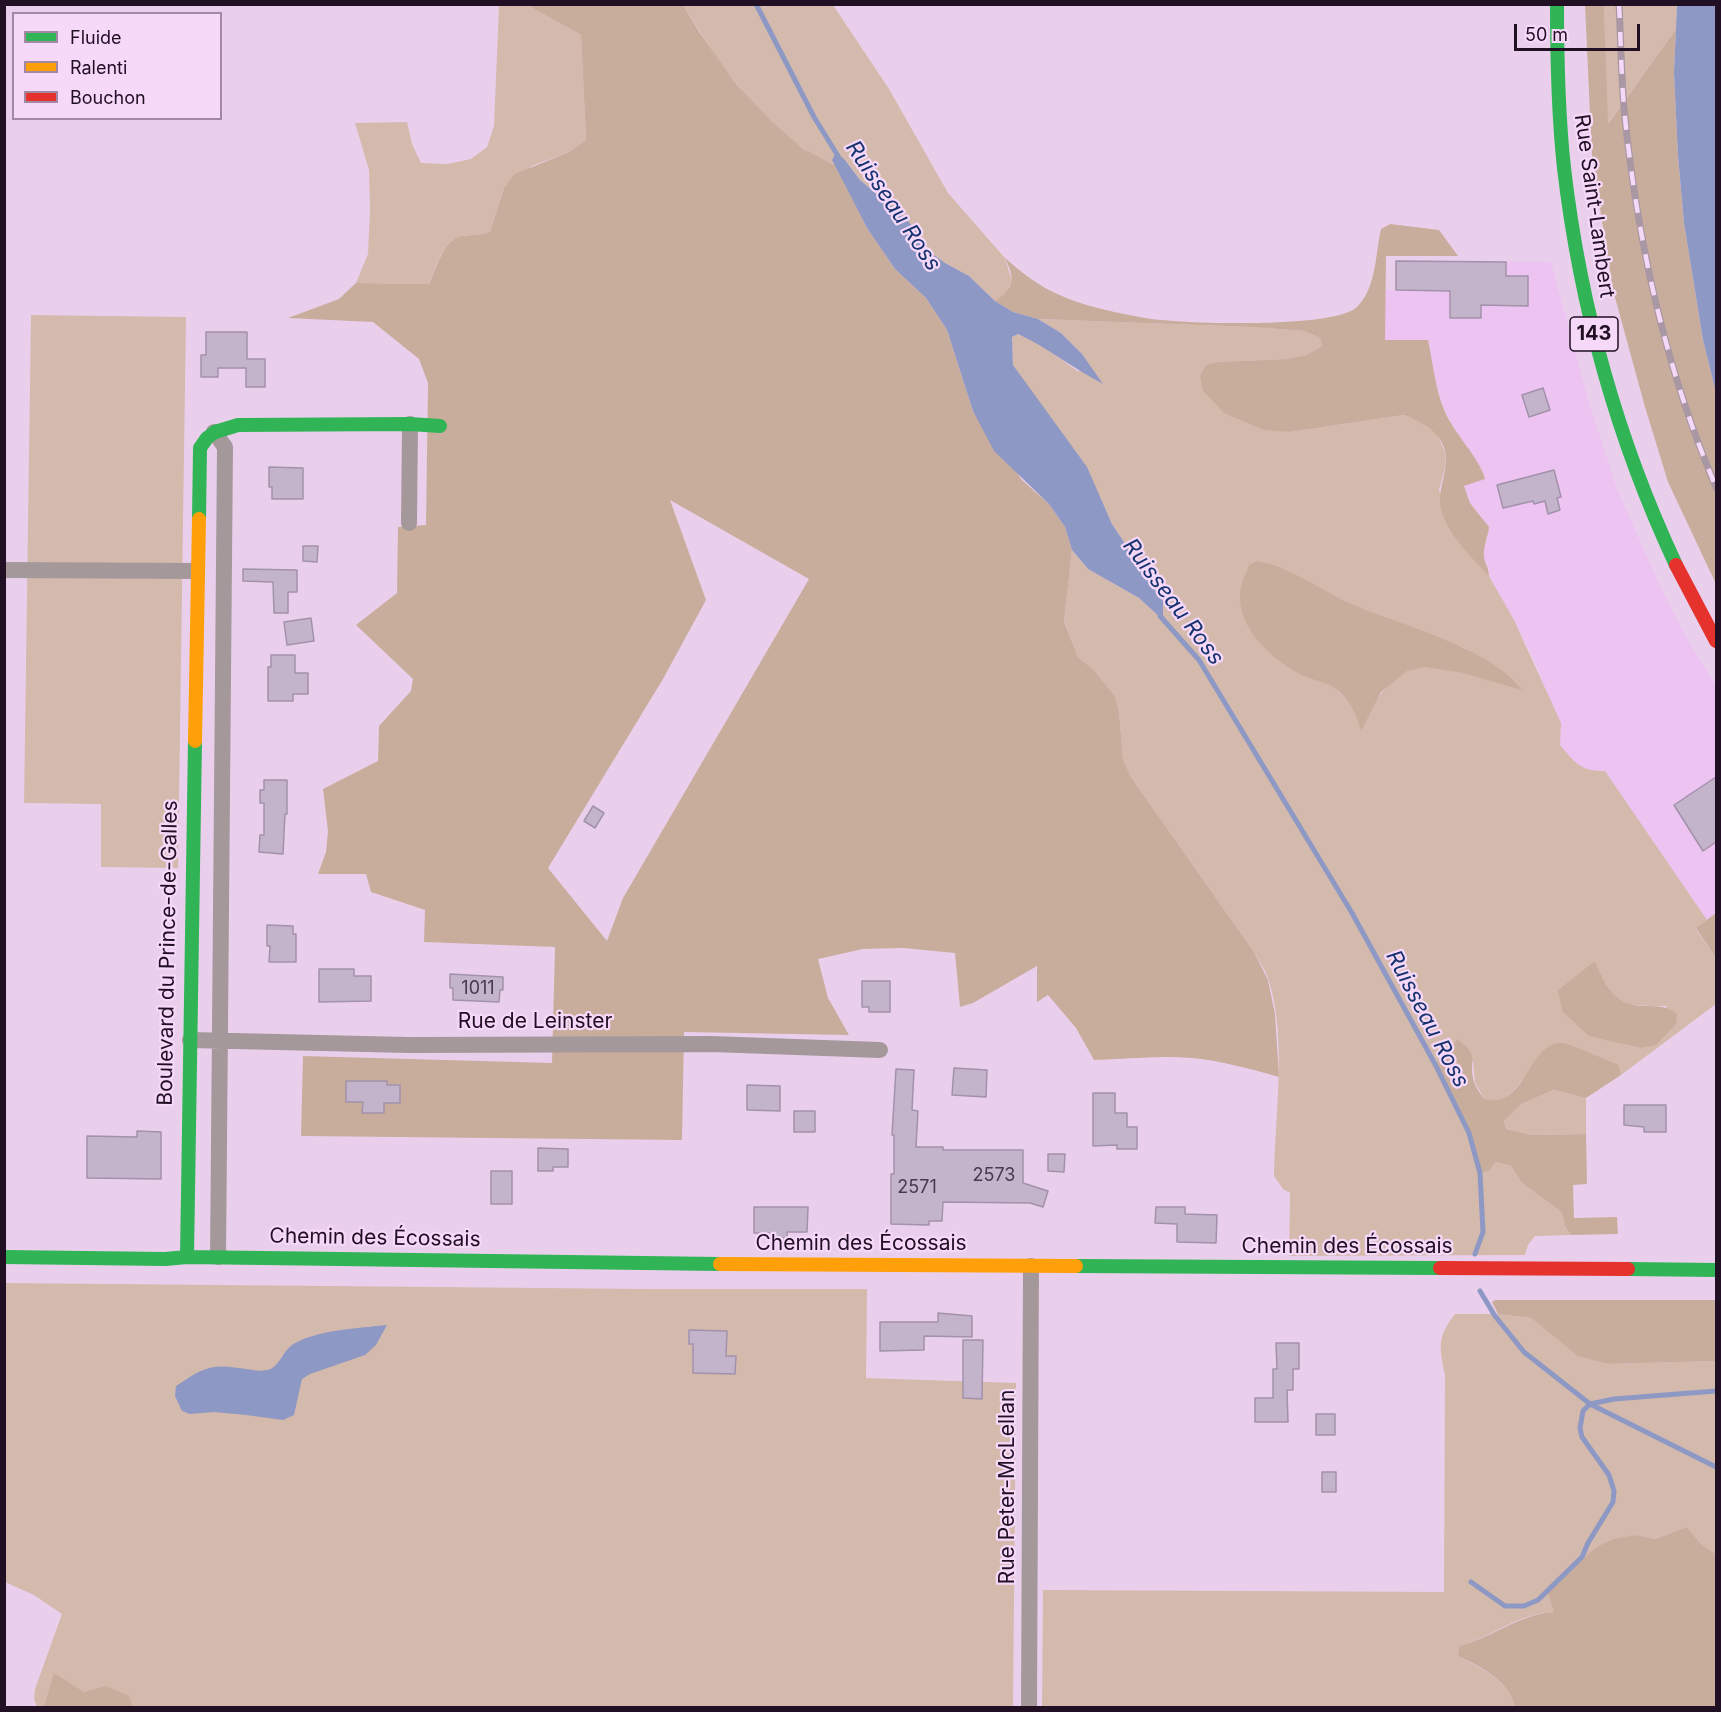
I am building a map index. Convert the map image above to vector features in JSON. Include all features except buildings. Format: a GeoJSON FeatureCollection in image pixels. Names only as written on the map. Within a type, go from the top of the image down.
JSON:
{"type":"FeatureCollection","features":[{"type":"Feature","properties":{"kind":"main road","name":"Rue Saint-Lambert"},"geometry":{"type":"LineString","coordinates":[[1557,4],[1558,79],[1564,168],[1577,257],[1596,344],[1622,430],[1654,514],[1716,641]]}},
{"type":"Feature","properties":{"kind":"main road"},"geometry":{"type":"LineString","coordinates":[[214,432],[238,425],[256,424],[440,426]]}},
{"type":"Feature","properties":{"kind":"main road","name":"Boulevard du Prince-de-Galles"},"geometry":{"type":"LineString","coordinates":[[187,1257],[200,448],[205,437],[214,432]]}},
{"type":"Feature","properties":{"kind":"main road","name":"Chemin des Écossais"},"geometry":{"type":"LineString","coordinates":[[4,1257],[1716,1270]]}},
{"type":"Feature","properties":{"kind":"street"},"geometry":{"type":"LineString","coordinates":[[409,523],[410,424]]}},
{"type":"Feature","properties":{"kind":"street"},"geometry":{"type":"LineString","coordinates":[[214,432],[225,447],[218,1257]]}},
{"type":"Feature","properties":{"kind":"street"},"geometry":{"type":"LineString","coordinates":[[4,570],[197,571]]}},
{"type":"Feature","properties":{"kind":"street"},"geometry":{"type":"LineString","coordinates":[[196,649],[223,650]]}},
{"type":"Feature","properties":{"kind":"street","name":"Rue de Leinster"},"geometry":{"type":"LineString","coordinates":[[190,1040],[409,1045],[711,1044],[880,1050]]}},
{"type":"Feature","properties":{"kind":"street","name":"Rue Peter-McLellan"},"geometry":{"type":"LineString","coordinates":[[1029,1707],[1030,1266]]}},
{"type":"Feature","properties":{"kind":"shaded area"},"geometry":{"type":"Polygon","coordinates":[[[499,5],[527,5],[581,35],[586,140],[569,152],[532,166],[504,188],[490,232],[461,236],[449,243],[440,256],[429,284],[356,283],[368,254],[370,210],[369,170],[355,123],[407,122],[412,144],[421,163],[447,164],[471,159],[487,147],[494,126],[499,5]]]}},
{"type":"Feature","properties":{"kind":"shaded area"},"geometry":{"type":"Polygon","coordinates":[[[527,5],[683,5],[737,85],[772,122],[803,149],[835,165],[867,228],[895,269],[926,298],[947,330],[973,411],[1022,480],[1049,504],[1065,527],[1072,550],[1064,621],[1078,657],[1094,670],[1115,696],[1119,711],[1123,759],[1131,777],[1254,952],[1268,980],[1275,1014],[1279,1077],[1225,1063],[1192,1058],[1094,1060],[1076,1028],[1048,995],[1037,1002],[1037,966],[973,1003],[960,1007],[955,953],[903,948],[863,949],[818,959],[828,998],[849,1035],[684,1032],[682,1140],[301,1136],[303,1056],[552,1063],[555,947],[424,942],[425,910],[371,892],[366,874],[318,874],[326,852],[328,831],[323,789],[378,761],[379,726],[411,691],[413,679],[356,625],[397,593],[398,527],[426,525],[428,383],[419,359],[373,322],[288,318],[339,299],[356,283],[429,284],[449,243],[461,236],[490,232],[504,188],[515,174],[569,152],[586,140],[581,35],[527,5]],[[670,500],[706,600],[663,679],[548,868],[607,941],[623,898],[809,579],[670,500]]]}},
{"type":"Feature","properties":{"kind":"shaded area"},"geometry":{"type":"Polygon","coordinates":[[[683,5],[833,5],[889,89],[948,193],[1005,258],[1012,281],[1007,293],[995,301],[969,276],[926,249],[915,229],[860,180],[845,160],[833,160],[835,165],[806,150],[766,117],[735,82],[683,5]]]}},
{"type":"Feature","properties":{"kind":"shaded area"},"geometry":{"type":"Polygon","coordinates":[[[1585,5],[1604,5],[1608,124],[1676,29],[1674,73],[1684,223],[1703,340],[1716,393],[1716,584],[1668,482],[1613,290],[1592,158],[1585,5]]]}},
{"type":"Feature","properties":{"kind":"shaded area"},"geometry":{"type":"Polygon","coordinates":[[[1604,5],[1677,5],[1676,29],[1607,125],[1604,5]]]}},
{"type":"Feature","properties":{"kind":"shaded area"},"geometry":{"type":"Polygon","coordinates":[[[1390,224],[1439,230],[1458,256],[1386,256],[1385,340],[1428,340],[1445,412],[1478,462],[1485,479],[1464,486],[1470,503],[1489,527],[1484,553],[1489,576],[1458,542],[1444,518],[1440,496],[1446,454],[1439,438],[1420,422],[1404,415],[1290,432],[1264,430],[1224,413],[1203,391],[1200,375],[1206,365],[1216,362],[1287,359],[1306,355],[1322,346],[1320,338],[1304,331],[1251,327],[1038,319],[1013,312],[995,301],[1010,287],[1012,277],[1005,258],[1046,288],[1072,300],[1145,318],[1221,323],[1319,319],[1343,314],[1357,307],[1364,299],[1372,280],[1381,229],[1390,224]]]}},
{"type":"Feature","properties":{"kind":"shaded area"},"geometry":{"type":"Polygon","coordinates":[[[1396,261],[1551,262],[1589,403],[1617,489],[1661,588],[1691,646],[1716,686],[1716,913],[1707,920],[1605,771],[1590,771],[1578,766],[1560,745],[1560,728],[1536,664],[1489,576],[1489,568],[1484,560],[1484,548],[1488,538],[1481,515],[1470,503],[1464,485],[1484,479],[1481,467],[1452,424],[1438,390],[1385,340],[1385,290],[1396,290],[1396,261]]]}},
{"type":"Feature","properties":{"kind":"shaded area"},"geometry":{"type":"Polygon","coordinates":[[[31,315],[186,317],[178,868],[101,867],[101,804],[24,803],[31,315]]]}},
{"type":"Feature","properties":{"kind":"shaded area"},"geometry":{"type":"Polygon","coordinates":[[[1038,319],[1304,331],[1320,338],[1322,346],[1306,355],[1288,359],[1216,362],[1206,365],[1200,375],[1290,432],[1404,415],[1420,421],[1437,434],[1445,452],[1446,464],[1439,490],[1456,538],[1489,576],[1514,620],[1561,723],[1560,745],[1584,768],[1605,771],[1707,920],[1696,929],[1716,958],[1716,1004],[1621,1075],[1619,1065],[1524,1078],[1508,1096],[1492,1101],[1485,1100],[1475,1083],[1473,1062],[1457,1039],[1446,1056],[1436,1064],[1469,1133],[1480,1173],[1489,1171],[1496,1162],[1511,1166],[1522,1183],[1560,1211],[1564,1225],[1571,1235],[1535,1236],[1528,1245],[1525,1255],[1289,1256],[1290,1193],[1283,1189],[1274,1176],[1279,1052],[1278,1028],[1268,977],[1254,952],[1131,777],[1123,759],[1119,711],[1115,696],[1094,670],[1078,657],[1064,620],[1072,550],[1088,569],[1139,598],[1163,620],[1163,601],[1112,524],[1105,508],[1048,416],[1013,365],[1012,337],[1018,334],[1041,345],[1079,372],[1082,354],[1061,333],[1038,319]],[[1320,589],[1334,687],[1354,707],[1361,730],[1378,698],[1402,673],[1430,667],[1463,673],[1466,649],[1351,604],[1320,589]],[[1595,961],[1620,1043],[1640,1048],[1667,1006],[1628,1004],[1620,1000],[1608,987],[1595,961]]]}},
{"type":"Feature","properties":{"kind":"shaded area"},"geometry":{"type":"Polygon","coordinates":[[[1257,561],[1293,573],[1352,604],[1467,650],[1508,675],[1522,690],[1463,673],[1426,667],[1407,671],[1381,692],[1361,731],[1346,698],[1332,686],[1302,675],[1276,658],[1256,638],[1248,626],[1242,613],[1241,586],[1249,565],[1257,561]]]}},
{"type":"Feature","properties":{"kind":"shaded area"},"geometry":{"type":"Polygon","coordinates":[[[1716,913],[1716,958],[1696,928],[1716,913]]]}},
{"type":"Feature","properties":{"kind":"shaded area"},"geometry":{"type":"Polygon","coordinates":[[[1595,961],[1608,987],[1619,999],[1635,1005],[1662,1007],[1677,1014],[1676,1024],[1656,1045],[1640,1048],[1589,1036],[1562,1011],[1558,990],[1595,961]]]}},
{"type":"Feature","properties":{"kind":"shaded area"},"geometry":{"type":"Polygon","coordinates":[[[1457,1039],[1471,1054],[1474,1082],[1484,1099],[1498,1100],[1509,1095],[1541,1053],[1551,1045],[1567,1044],[1619,1065],[1621,1075],[1586,1098],[1554,1090],[1521,1104],[1504,1121],[1506,1129],[1532,1135],[1586,1134],[1587,1184],[1573,1185],[1574,1218],[1617,1217],[1618,1234],[1571,1235],[1564,1225],[1560,1211],[1522,1183],[1511,1166],[1496,1162],[1489,1171],[1480,1173],[1469,1133],[1435,1064],[1446,1056],[1457,1039]]]}},
{"type":"Feature","properties":{"kind":"shaded area"},"geometry":{"type":"Polygon","coordinates":[[[1554,1090],[1586,1098],[1586,1134],[1532,1135],[1506,1129],[1504,1120],[1521,1104],[1554,1090]]]}},
{"type":"Feature","properties":{"kind":"shaded area"},"geometry":{"type":"Polygon","coordinates":[[[4,1283],[867,1289],[866,1378],[1016,1383],[1013,1707],[37,1707],[34,1699],[35,1689],[62,1614],[34,1595],[5,1582],[4,1283]]]}},
{"type":"Feature","properties":{"kind":"shaded area"},"geometry":{"type":"Polygon","coordinates":[[[1495,1300],[1716,1300],[1716,1361],[1608,1364],[1578,1356],[1531,1318],[1498,1314],[1492,1302],[1495,1300]]]}},
{"type":"Feature","properties":{"kind":"shaded area"},"geometry":{"type":"Polygon","coordinates":[[[1455,1314],[1498,1314],[1531,1318],[1578,1355],[1608,1364],[1716,1361],[1716,1554],[1701,1544],[1687,1527],[1655,1539],[1636,1535],[1595,1548],[1576,1566],[1554,1612],[1529,1616],[1459,1646],[1458,1656],[1485,1670],[1500,1682],[1512,1697],[1515,1707],[1042,1708],[1043,1590],[1444,1592],[1445,1375],[1441,1343],[1445,1329],[1455,1314]]]}},
{"type":"Feature","properties":{"kind":"shaded area"},"geometry":{"type":"Polygon","coordinates":[[[1687,1527],[1701,1544],[1716,1554],[1716,1707],[1515,1707],[1512,1697],[1500,1682],[1485,1670],[1458,1656],[1459,1646],[1529,1617],[1554,1612],[1547,1590],[1595,1548],[1613,1539],[1636,1535],[1655,1539],[1687,1527]]]}},
{"type":"Feature","properties":{"kind":"shaded area"},"geometry":{"type":"Polygon","coordinates":[[[54,1673],[84,1692],[106,1686],[129,1696],[133,1707],[44,1707],[54,1673]]]}},
{"type":"Feature","properties":{"kind":"water"},"geometry":{"type":"Polygon","coordinates":[[[1677,5],[1716,5],[1716,393],[1703,340],[1684,223],[1674,73],[1677,5]]]}},
{"type":"Feature","properties":{"kind":"water"},"geometry":{"type":"Polygon","coordinates":[[[836,152],[860,180],[905,218],[915,229],[926,249],[969,276],[995,301],[1013,312],[1038,319],[1061,333],[1082,354],[1103,384],[1018,334],[1012,337],[1013,365],[1087,467],[1112,524],[1163,601],[1163,620],[1139,598],[1088,569],[1072,550],[1065,527],[1049,504],[994,451],[973,411],[947,330],[926,298],[895,269],[867,228],[832,160],[836,152]]]}},
{"type":"Feature","properties":{"kind":"water"},"geometry":{"type":"Polygon","coordinates":[[[387,1325],[376,1345],[365,1355],[310,1374],[302,1379],[294,1415],[283,1420],[214,1412],[190,1414],[182,1411],[175,1396],[176,1386],[205,1369],[220,1366],[257,1371],[267,1370],[278,1363],[292,1345],[302,1340],[338,1330],[387,1325]]]}},
{"type":"Feature","properties":{"kind":"waterway","name":"Ruisseau Ross"},"geometry":{"type":"LineString","coordinates":[[756,4],[814,117],[838,156]]}},
{"type":"Feature","properties":{"kind":"waterway","name":"Ruisseau Ross"},"geometry":{"type":"LineString","coordinates":[[1160,616],[1199,660],[1352,913],[1435,1064],[1469,1133],[1480,1173],[1483,1232],[1475,1254]]}},
{"type":"Feature","properties":{"kind":"waterway","name":"Ruisseau Ross"},"geometry":{"type":"LineString","coordinates":[[1480,1291],[1495,1316],[1524,1352],[1590,1404],[1716,1467]]}},
{"type":"Feature","properties":{"kind":"waterway"},"geometry":{"type":"LineString","coordinates":[[1471,1582],[1505,1606],[1524,1606],[1538,1600],[1582,1557],[1613,1502],[1614,1491],[1609,1475],[1582,1437],[1580,1428],[1583,1411],[1590,1404],[1614,1399],[1716,1391]]}},
{"type":"Feature","properties":{"kind":"railway"},"geometry":{"type":"LineString","coordinates":[[1619,4],[1625,118],[1646,259],[1683,398],[1716,487]]}},
{"type":"Feature","properties":{"kind":"traffic: fast"},"geometry":{"type":"LineString","coordinates":[[1557,4],[1558,86],[1562,147],[1580,270],[1591,321],[1619,420],[1636,469],[1676,565]]}},
{"type":"Feature","properties":{"kind":"traffic: fast"},"geometry":{"type":"LineString","coordinates":[[199,519],[200,448],[215,432],[238,425],[410,424],[440,426]]}},
{"type":"Feature","properties":{"kind":"traffic: fast"},"geometry":{"type":"LineString","coordinates":[[187,1257],[195,741]]}},
{"type":"Feature","properties":{"kind":"traffic: fast"},"geometry":{"type":"LineString","coordinates":[[4,1257],[720,1264]]}},
{"type":"Feature","properties":{"kind":"traffic: fast"},"geometry":{"type":"LineString","coordinates":[[1076,1266],[1440,1268]]}},
{"type":"Feature","properties":{"kind":"traffic: fast"},"geometry":{"type":"LineString","coordinates":[[1628,1269],[1716,1270]]}},
{"type":"Feature","properties":{"kind":"traffic: slow"},"geometry":{"type":"LineString","coordinates":[[195,741],[199,519]]}},
{"type":"Feature","properties":{"kind":"traffic: slow"},"geometry":{"type":"LineString","coordinates":[[720,1264],[1076,1266]]}},
{"type":"Feature","properties":{"kind":"traffic: jam"},"geometry":{"type":"LineString","coordinates":[[1676,565],[1716,641]]}},
{"type":"Feature","properties":{"kind":"traffic: jam"},"geometry":{"type":"LineString","coordinates":[[1440,1268],[1628,1269]]}}]}
